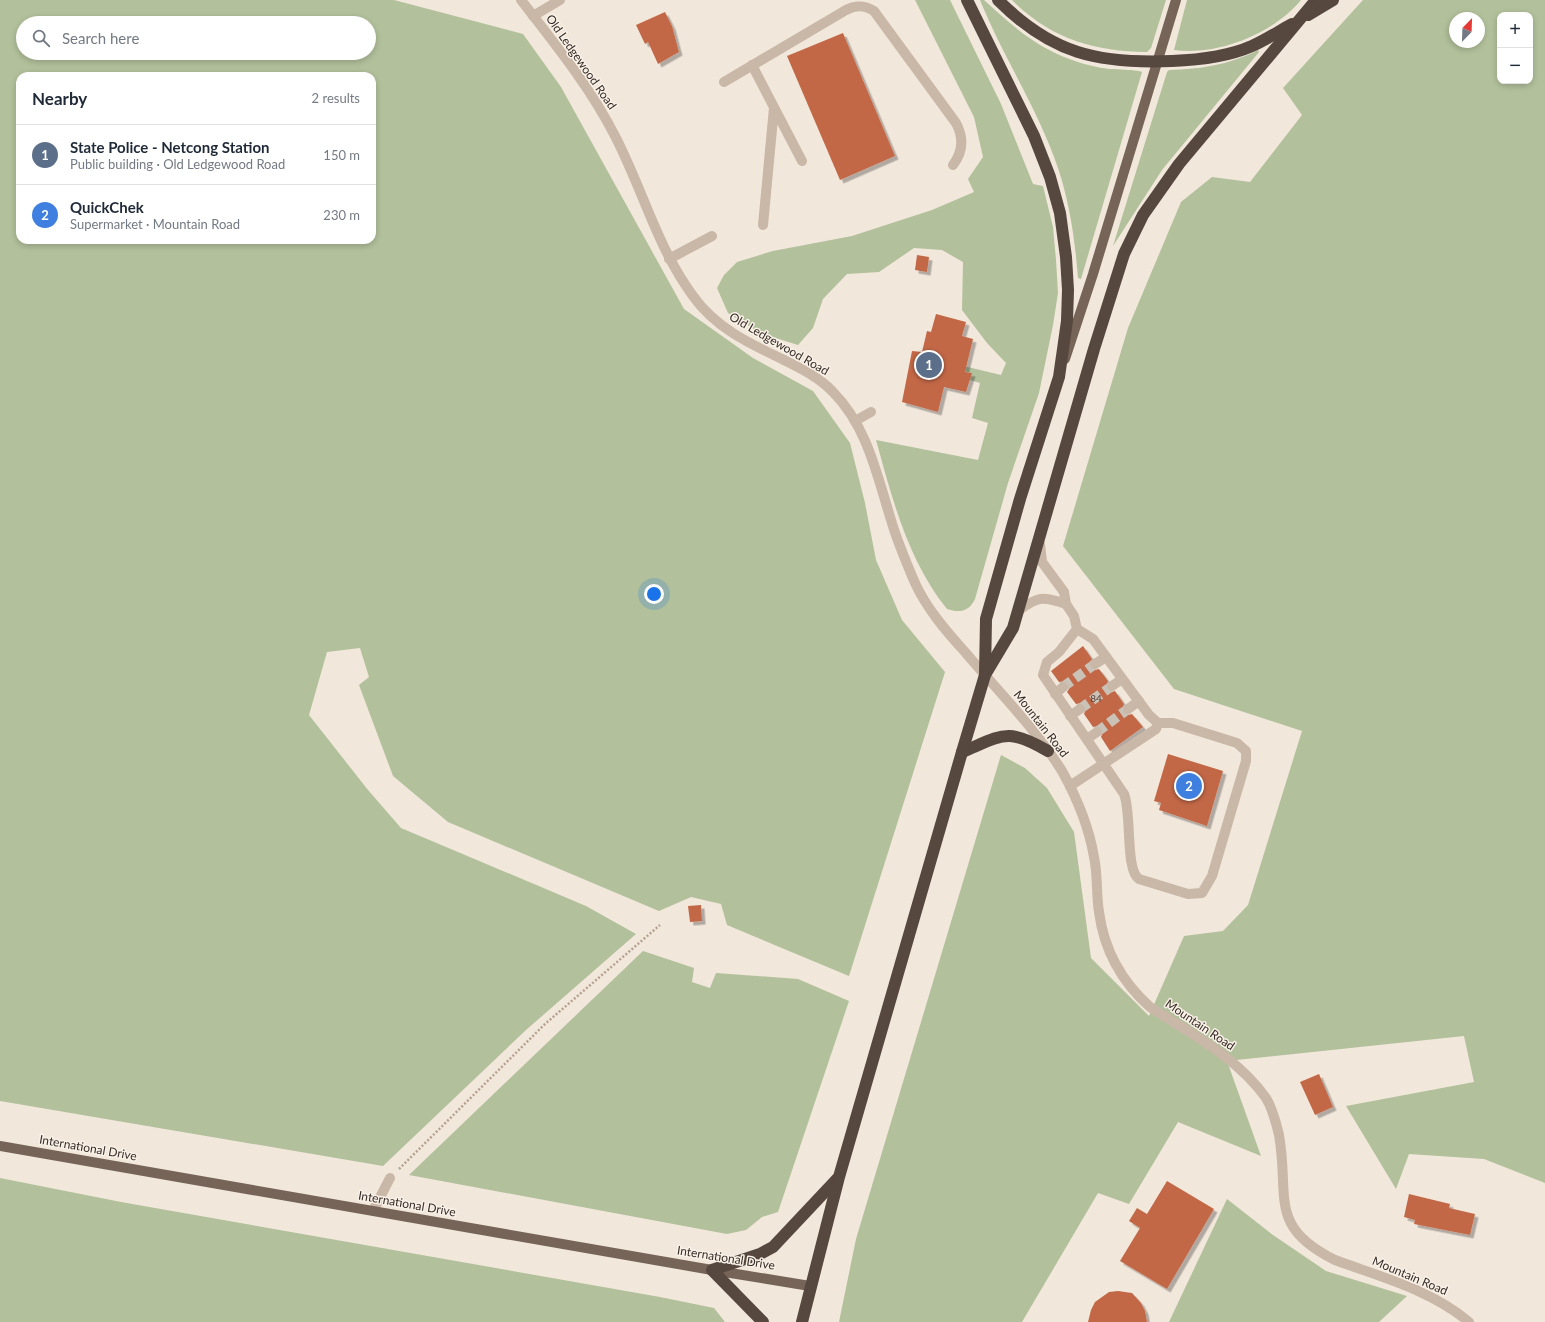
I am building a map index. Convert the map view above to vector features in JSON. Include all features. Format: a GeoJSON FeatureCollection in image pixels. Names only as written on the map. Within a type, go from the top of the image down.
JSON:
{"type":"FeatureCollection","features":[{"type":"Feature","properties":{"kind":"highway"},"geometry":{"type":"LineString","coordinates":[[967,0],[1034,136],[1050,177],[1060,213],[1066,257],[1068,290],[1067,321],[1059,377],[1020,499],[986,619],[985,675]]}},
{"type":"Feature","properties":{"kind":"highway"},"geometry":{"type":"LineString","coordinates":[[998,0],[1024,24],[1038,34],[1070,50],[1111,60],[1157,61],[1200,59],[1238,51],[1252,46],[1333,0]]}},
{"type":"Feature","properties":{"kind":"highway"},"geometry":{"type":"LineString","coordinates":[[802,1322],[839,1177],[985,675],[1012,628],[1018,611],[1039,534],[1116,275],[1133,235],[1156,196],[1179,164],[1316,0]]}},
{"type":"Feature","properties":{"kind":"highway"},"geometry":{"type":"LineString","coordinates":[[962,752],[1006,735],[1022,738],[1048,751]]}},
{"type":"Feature","properties":{"kind":"highway"},"geometry":{"type":"LineString","coordinates":[[763,1322],[712,1270],[760,1254],[772,1247],[839,1177]]}},
{"type":"Feature","properties":{"kind":"main road"},"geometry":{"type":"LineString","coordinates":[[1059,377],[1093,274],[1176,0]]}},
{"type":"Feature","properties":{"kind":"main road","name":"International Drive"},"geometry":{"type":"LineString","coordinates":[[0,1146],[810,1286]]}},
{"type":"Feature","properties":{"kind":"street","name":"Old Ledgewood Road"},"geometry":{"type":"LineString","coordinates":[[521,0],[557,46],[593,97],[631,168],[655,232],[669,259],[690,293],[709,317],[734,334],[819,380],[833,392],[855,420],[866,444],[892,524],[920,594],[950,636],[985,675]]}},
{"type":"Feature","properties":{"kind":"street"},"geometry":{"type":"LineString","coordinates":[[533,16],[560,0]]}},
{"type":"Feature","properties":{"kind":"street"},"geometry":{"type":"LineString","coordinates":[[724,82],[846,10],[858,6],[868,7],[874,11],[956,123],[962,142],[960,154],[953,165]]}},
{"type":"Feature","properties":{"kind":"street"},"geometry":{"type":"LineString","coordinates":[[752,65],[802,161]]}},
{"type":"Feature","properties":{"kind":"street"},"geometry":{"type":"LineString","coordinates":[[764,225],[774,108]]}},
{"type":"Feature","properties":{"kind":"street"},"geometry":{"type":"LineString","coordinates":[[669,259],[712,236]]}},
{"type":"Feature","properties":{"kind":"street"},"geometry":{"type":"LineString","coordinates":[[855,420],[871,412]]}},
{"type":"Feature","properties":{"kind":"street"},"geometry":{"type":"LineString","coordinates":[[1039,534],[1042,562],[1064,592],[1066,604],[1074,616],[1077,629],[1092,639],[1149,715],[1158,722],[1173,722],[1232,741],[1246,751],[1246,761],[1217,858],[1205,890],[1202,893],[1188,894],[1136,877],[1132,870],[1126,799],[1105,764],[1044,679],[1045,666],[1059,652],[1077,629]]}},
{"type":"Feature","properties":{"kind":"street"},"geometry":{"type":"LineString","coordinates":[[1018,611],[1038,598],[1050,599],[1066,604]]}},
{"type":"Feature","properties":{"kind":"street"},"geometry":{"type":"LineString","coordinates":[[1095,664],[1106,657]]}},
{"type":"Feature","properties":{"kind":"street","name":"Mountain Road"},"geometry":{"type":"LineString","coordinates":[[985,675],[1048,751],[1070,786],[1081,811],[1092,846],[1096,868],[1099,912],[1104,938],[1116,966],[1139,997],[1150,1007],[1226,1057],[1248,1077],[1266,1099],[1278,1129],[1281,1150],[1285,1211],[1290,1224],[1308,1244],[1321,1253],[1335,1260],[1426,1294],[1458,1313],[1469,1322]]}},
{"type":"Feature","properties":{"kind":"street"},"geometry":{"type":"LineString","coordinates":[[1112,686],[1122,679]]}},
{"type":"Feature","properties":{"kind":"street"},"geometry":{"type":"LineString","coordinates":[[1055,694],[1063,687]]}},
{"type":"Feature","properties":{"kind":"street"},"geometry":{"type":"LineString","coordinates":[[1128,709],[1139,701]]}},
{"type":"Feature","properties":{"kind":"street"},"geometry":{"type":"LineString","coordinates":[[1070,716],[1080,709]]}},
{"type":"Feature","properties":{"kind":"street"},"geometry":{"type":"LineString","coordinates":[[1070,786],[1156,729],[1158,722]]}},
{"type":"Feature","properties":{"kind":"street"},"geometry":{"type":"LineString","coordinates":[[1087,739],[1097,732]]}},
{"type":"Feature","properties":{"kind":"street"},"geometry":{"type":"LineString","coordinates":[[374,1211],[390,1178]]}},
{"type":"Feature","properties":{"kind":"path"},"geometry":{"type":"LineString","coordinates":[[390,1178],[545,1024],[660,925]]}},
{"type":"Feature","properties":{"kind":"green space"},"geometry":{"type":"Polygon","coordinates":[[[0,0],[394,0],[523,34],[561,87],[684,309],[753,358],[813,391],[850,443],[865,503],[876,560],[902,620],[945,672],[849,976],[727,925],[721,904],[691,897],[659,911],[448,822],[393,776],[359,685],[369,677],[360,648],[327,652],[309,715],[368,790],[401,828],[586,906],[636,934],[526,1030],[383,1166],[0,1101],[0,0]]]}},
{"type":"Feature","properties":{"kind":"green space"},"geometry":{"type":"Polygon","coordinates":[[[915,0],[950,0],[1001,104],[1033,184],[1043,186],[1053,227],[1056,260],[1058,293],[1039,393],[1008,483],[975,599],[970,607],[960,611],[947,609],[933,590],[912,550],[895,506],[876,440],[978,460],[988,423],[972,418],[980,383],[970,380],[971,373],[949,367],[951,363],[1001,375],[1006,363],[987,343],[962,310],[963,262],[942,250],[914,248],[879,272],[847,274],[823,299],[813,328],[798,345],[760,333],[728,313],[717,288],[724,275],[737,262],[773,251],[852,236],[932,210],[974,192],[968,179],[983,157],[974,117],[915,0]]]}},
{"type":"Feature","properties":{"kind":"green space"},"geometry":{"type":"Polygon","coordinates":[[[980,0],[984,0],[1010,23],[1036,42],[1063,57],[1102,68],[1142,72],[1081,279],[1078,278],[1066,195],[1058,168],[1041,125],[999,42],[980,0]]]}},
{"type":"Feature","properties":{"kind":"green space"},"geometry":{"type":"Polygon","coordinates":[[[1012,0],[1166,0],[1151,48],[1147,52],[1109,49],[1074,40],[1042,24],[1012,0]]]}},
{"type":"Feature","properties":{"kind":"green space"},"geometry":{"type":"Polygon","coordinates":[[[1187,0],[1301,0],[1275,23],[1243,40],[1208,50],[1174,50],[1187,0]]]}},
{"type":"Feature","properties":{"kind":"green space"},"geometry":{"type":"Polygon","coordinates":[[[1363,0],[1545,0],[1545,1183],[1484,1159],[1409,1154],[1396,1189],[1346,1106],[1474,1082],[1464,1036],[1227,1061],[1261,1156],[1178,1122],[1129,1204],[1098,1193],[1022,1322],[839,1322],[856,1239],[1001,755],[1025,768],[1047,788],[1074,832],[1091,958],[1149,1016],[1184,936],[1223,931],[1248,905],[1302,731],[1174,689],[1063,546],[1128,328],[1181,202],[1212,177],[1250,182],[1302,115],[1283,88],[1363,0]]]}},
{"type":"Feature","properties":{"kind":"green space"},"geometry":{"type":"Polygon","coordinates":[[[1258,50],[1259,52],[1162,170],[1113,246],[1167,72],[1169,70],[1192,69],[1226,63],[1258,50]]]}},
{"type":"Feature","properties":{"kind":"green space"},"geometry":{"type":"Polygon","coordinates":[[[643,951],[694,968],[692,982],[710,988],[716,973],[798,979],[849,1001],[778,1212],[762,1217],[746,1230],[727,1234],[409,1175],[643,951]]]}},
{"type":"Feature","properties":{"kind":"green space"},"geometry":{"type":"Polygon","coordinates":[[[0,1178],[121,1202],[660,1297],[714,1308],[725,1322],[0,1322],[0,1178]]]}},
{"type":"Feature","properties":{"kind":"green space"},"geometry":{"type":"Polygon","coordinates":[[[1227,1199],[1273,1235],[1326,1271],[1407,1296],[1379,1322],[1169,1322],[1227,1199]]]}},
{"type":"Feature","properties":{"kind":"building"},"geometry":{"type":"Polygon","coordinates":[[[665,12],[672,26],[679,52],[658,64],[648,42],[645,44],[636,25],[665,12]]]}},
{"type":"Feature","properties":{"kind":"building"},"geometry":{"type":"Polygon","coordinates":[[[843,33],[895,156],[840,180],[787,56],[843,33]]]}},
{"type":"Feature","properties":{"kind":"building"},"geometry":{"type":"Polygon","coordinates":[[[917,255],[929,257],[927,272],[915,270],[917,255]]]}},
{"type":"Feature","properties":{"kind":"building"},"geometry":{"type":"Polygon","coordinates":[[[936,314],[966,322],[962,336],[973,339],[965,372],[972,373],[966,392],[944,387],[938,412],[902,402],[912,351],[922,352],[927,331],[931,332],[936,314]]]}},
{"type":"Feature","properties":{"kind":"building"},"geometry":{"type":"Polygon","coordinates":[[[1083,646],[1092,659],[1089,664],[1090,668],[1095,670],[1099,669],[1108,681],[1106,686],[1107,690],[1112,692],[1115,691],[1124,704],[1122,709],[1123,713],[1128,715],[1132,714],[1143,727],[1110,751],[1101,737],[1103,732],[1102,728],[1097,726],[1093,727],[1084,714],[1086,709],[1085,705],[1080,703],[1076,704],[1067,692],[1069,689],[1068,683],[1065,681],[1059,682],[1051,671],[1083,646]]]}},
{"type":"Feature","properties":{"kind":"building"},"geometry":{"type":"Polygon","coordinates":[[[1168,754],[1223,771],[1207,826],[1159,810],[1161,803],[1154,801],[1168,754]]]}},
{"type":"Feature","properties":{"kind":"building"},"geometry":{"type":"Polygon","coordinates":[[[701,905],[702,921],[690,922],[688,906],[701,905]]]}},
{"type":"Feature","properties":{"kind":"building"},"geometry":{"type":"Polygon","coordinates":[[[1319,1074],[1333,1107],[1315,1115],[1300,1082],[1319,1074]]]}},
{"type":"Feature","properties":{"kind":"building"},"geometry":{"type":"Polygon","coordinates":[[[1167,1181],[1214,1209],[1167,1289],[1120,1261],[1140,1228],[1129,1221],[1137,1208],[1147,1214],[1167,1181]]]}},
{"type":"Feature","properties":{"kind":"building"},"geometry":{"type":"Polygon","coordinates":[[[1409,1194],[1450,1204],[1449,1208],[1475,1214],[1470,1235],[1414,1224],[1415,1220],[1404,1217],[1409,1194]]]}},
{"type":"Feature","properties":{"kind":"building"},"geometry":{"type":"Polygon","coordinates":[[[1118,1291],[1132,1293],[1141,1303],[1145,1311],[1147,1322],[1088,1322],[1095,1302],[1109,1292],[1118,1291]]]}},
{"type":"Feature","properties":{"kind":"tunnel"},"geometry":{"type":"LineString","coordinates":[[1063,687],[1095,664]]}},
{"type":"Feature","properties":{"kind":"tunnel"},"geometry":{"type":"LineString","coordinates":[[1080,709],[1112,686]]}},
{"type":"Feature","properties":{"kind":"tunnel"},"geometry":{"type":"LineString","coordinates":[[1097,732],[1128,709]]}},
{"type":"Feature","properties":{"kind":"place","name":"State Police - Netcong Station"},"geometry":{"type":"Point","coordinates":[929,365]}},
{"type":"Feature","properties":{"kind":"place","name":"QuickChek"},"geometry":{"type":"Point","coordinates":[1189,786]}}]}
